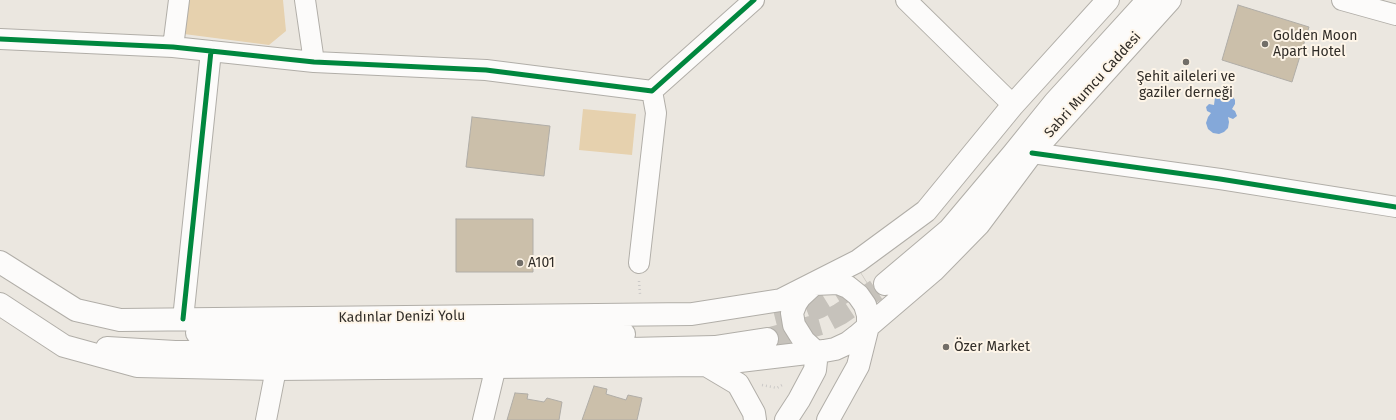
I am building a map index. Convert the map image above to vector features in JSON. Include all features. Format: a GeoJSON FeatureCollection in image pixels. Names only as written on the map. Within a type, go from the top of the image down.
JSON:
{"type":"FeatureCollection","features":[{"type":"Feature","properties":{"kind":"main road"},"geometry":{"type":"LineString","coordinates":[[786,420],[799,400],[815,370],[816,352],[804,341],[794,325],[792,313],[800,297],[814,284],[858,261],[926,211],[1013,105],[1108,0]]}},
{"type":"Feature","properties":{"kind":"main road"},"geometry":{"type":"LineString","coordinates":[[1131,0],[1015,128],[956,202],[910,246],[880,278],[948,230],[1055,102],[1148,0]]}},
{"type":"Feature","properties":{"kind":"main road","name":"Sabri Mumcu Caddesi"},"geometry":{"type":"LineString","coordinates":[[816,352],[835,349],[848,343],[933,271],[979,224],[1032,153],[1170,0]]}},
{"type":"Feature","properties":{"kind":"main road","name":"Kadınlar Denizi Yolu"},"geometry":{"type":"LineString","coordinates":[[0,262],[76,310],[120,320],[692,314],[781,300],[814,284]]}},
{"type":"Feature","properties":{"kind":"main road"},"geometry":{"type":"LineString","coordinates":[[814,284],[838,283],[848,286],[858,295],[865,305],[868,315],[868,326],[858,366],[828,420]]}},
{"type":"Feature","properties":{"kind":"main road"},"geometry":{"type":"LineString","coordinates":[[0,304],[64,346],[137,366],[276,369],[706,365],[816,352]]}},
{"type":"Feature","properties":{"kind":"main road"},"geometry":{"type":"LineString","coordinates":[[64,346],[175,352],[715,347],[764,332],[681,335],[507,331],[231,334],[120,329],[76,310]]}},
{"type":"Feature","properties":{"kind":"main road"},"geometry":{"type":"LineString","coordinates":[[706,365],[738,384],[754,414],[755,420]]}},
{"type":"Feature","properties":{"kind":"street"},"geometry":{"type":"LineString","coordinates":[[173,47],[179,0]]}},
{"type":"Feature","properties":{"kind":"street"},"geometry":{"type":"LineString","coordinates":[[306,0],[314,62]]}},
{"type":"Feature","properties":{"kind":"street"},"geometry":{"type":"LineString","coordinates":[[0,39],[173,47],[314,62],[486,70],[652,91],[754,0]]}},
{"type":"Feature","properties":{"kind":"street"},"geometry":{"type":"LineString","coordinates":[[906,0],[1013,105]]}},
{"type":"Feature","properties":{"kind":"street"},"geometry":{"type":"LineString","coordinates":[[1342,0],[1396,15]]}},
{"type":"Feature","properties":{"kind":"street"},"geometry":{"type":"LineString","coordinates":[[183,319],[211,51]]}},
{"type":"Feature","properties":{"kind":"street"},"geometry":{"type":"LineString","coordinates":[[638,263],[656,113],[652,91]]}},
{"type":"Feature","properties":{"kind":"street"},"geometry":{"type":"LineString","coordinates":[[1032,153],[1220,179],[1396,206]]}},
{"type":"Feature","properties":{"kind":"street"},"geometry":{"type":"LineString","coordinates":[[483,420],[496,366]]}},
{"type":"Feature","properties":{"kind":"street"},"geometry":{"type":"LineString","coordinates":[[266,420],[276,369]]}},
{"type":"Feature","properties":{"kind":"path"},"geometry":{"type":"LineString","coordinates":[[756,384],[777,388],[782,385]]}},
{"type":"Feature","properties":{"kind":"shaded area"},"geometry":{"type":"Polygon","coordinates":[[[188,0],[283,0],[286,31],[269,45],[184,34],[188,0]]]}},
{"type":"Feature","properties":{"kind":"shaded area"},"geometry":{"type":"Polygon","coordinates":[[[583,109],[636,114],[632,155],[579,150],[583,109]]]}},
{"type":"Feature","properties":{"kind":"water"},"geometry":{"type":"Polygon","coordinates":[[[1224,91],[1232,95],[1235,100],[1235,104],[1232,109],[1235,111],[1237,116],[1233,119],[1228,117],[1228,128],[1224,132],[1219,134],[1213,133],[1208,129],[1206,123],[1211,113],[1207,111],[1206,107],[1209,104],[1214,105],[1215,97],[1224,91]]]}},
{"type":"Feature","properties":{"kind":"building","name":"Golden Moon Apart Hotel"},"geometry":{"type":"Polygon","coordinates":[[[1238,5],[1309,27],[1292,82],[1222,60],[1238,5]]]}},
{"type":"Feature","properties":{"kind":"building"},"geometry":{"type":"Polygon","coordinates":[[[472,117],[550,126],[544,176],[466,167],[472,117]]]}},
{"type":"Feature","properties":{"kind":"building"},"geometry":{"type":"Polygon","coordinates":[[[456,219],[533,219],[533,272],[456,272],[456,219]]]}},
{"type":"Feature","properties":{"kind":"building"},"geometry":{"type":"Polygon","coordinates":[[[594,386],[607,389],[606,394],[626,400],[628,395],[642,398],[637,420],[582,420],[594,386]]]}},
{"type":"Feature","properties":{"kind":"building"},"geometry":{"type":"Polygon","coordinates":[[[515,393],[528,394],[527,399],[544,402],[547,398],[562,402],[559,420],[507,420],[515,393]]]}},
{"type":"Feature","properties":{"kind":"tunnel"},"geometry":{"type":"LineString","coordinates":[[776,322],[792,318],[820,307],[865,279]]}},
{"type":"Feature","properties":{"kind":"tunnel"},"geometry":{"type":"LineString","coordinates":[[767,339],[821,324],[840,314],[885,284]]}},
{"type":"Feature","properties":{"kind":"cycle path"},"geometry":{"type":"LineString","coordinates":[[0,39],[173,47],[314,62],[486,70],[652,91],[754,0]]}},
{"type":"Feature","properties":{"kind":"cycle path"},"geometry":{"type":"LineString","coordinates":[[183,319],[211,51]]}},
{"type":"Feature","properties":{"kind":"cycle path"},"geometry":{"type":"LineString","coordinates":[[1032,153],[1220,179],[1396,207]]}},
{"type":"Feature","properties":{"kind":"place","name":"Golden Moon Apart Hotel"},"geometry":{"type":"Point","coordinates":[1265,44]}},
{"type":"Feature","properties":{"kind":"place","name":"Şehit aileleri ve gaziler derneği"},"geometry":{"type":"Point","coordinates":[1186,62]}},
{"type":"Feature","properties":{"kind":"place","name":"A101"},"geometry":{"type":"Point","coordinates":[520,263]}},
{"type":"Feature","properties":{"kind":"place","name":"Özer Market"},"geometry":{"type":"Point","coordinates":[946,347]}}]}
